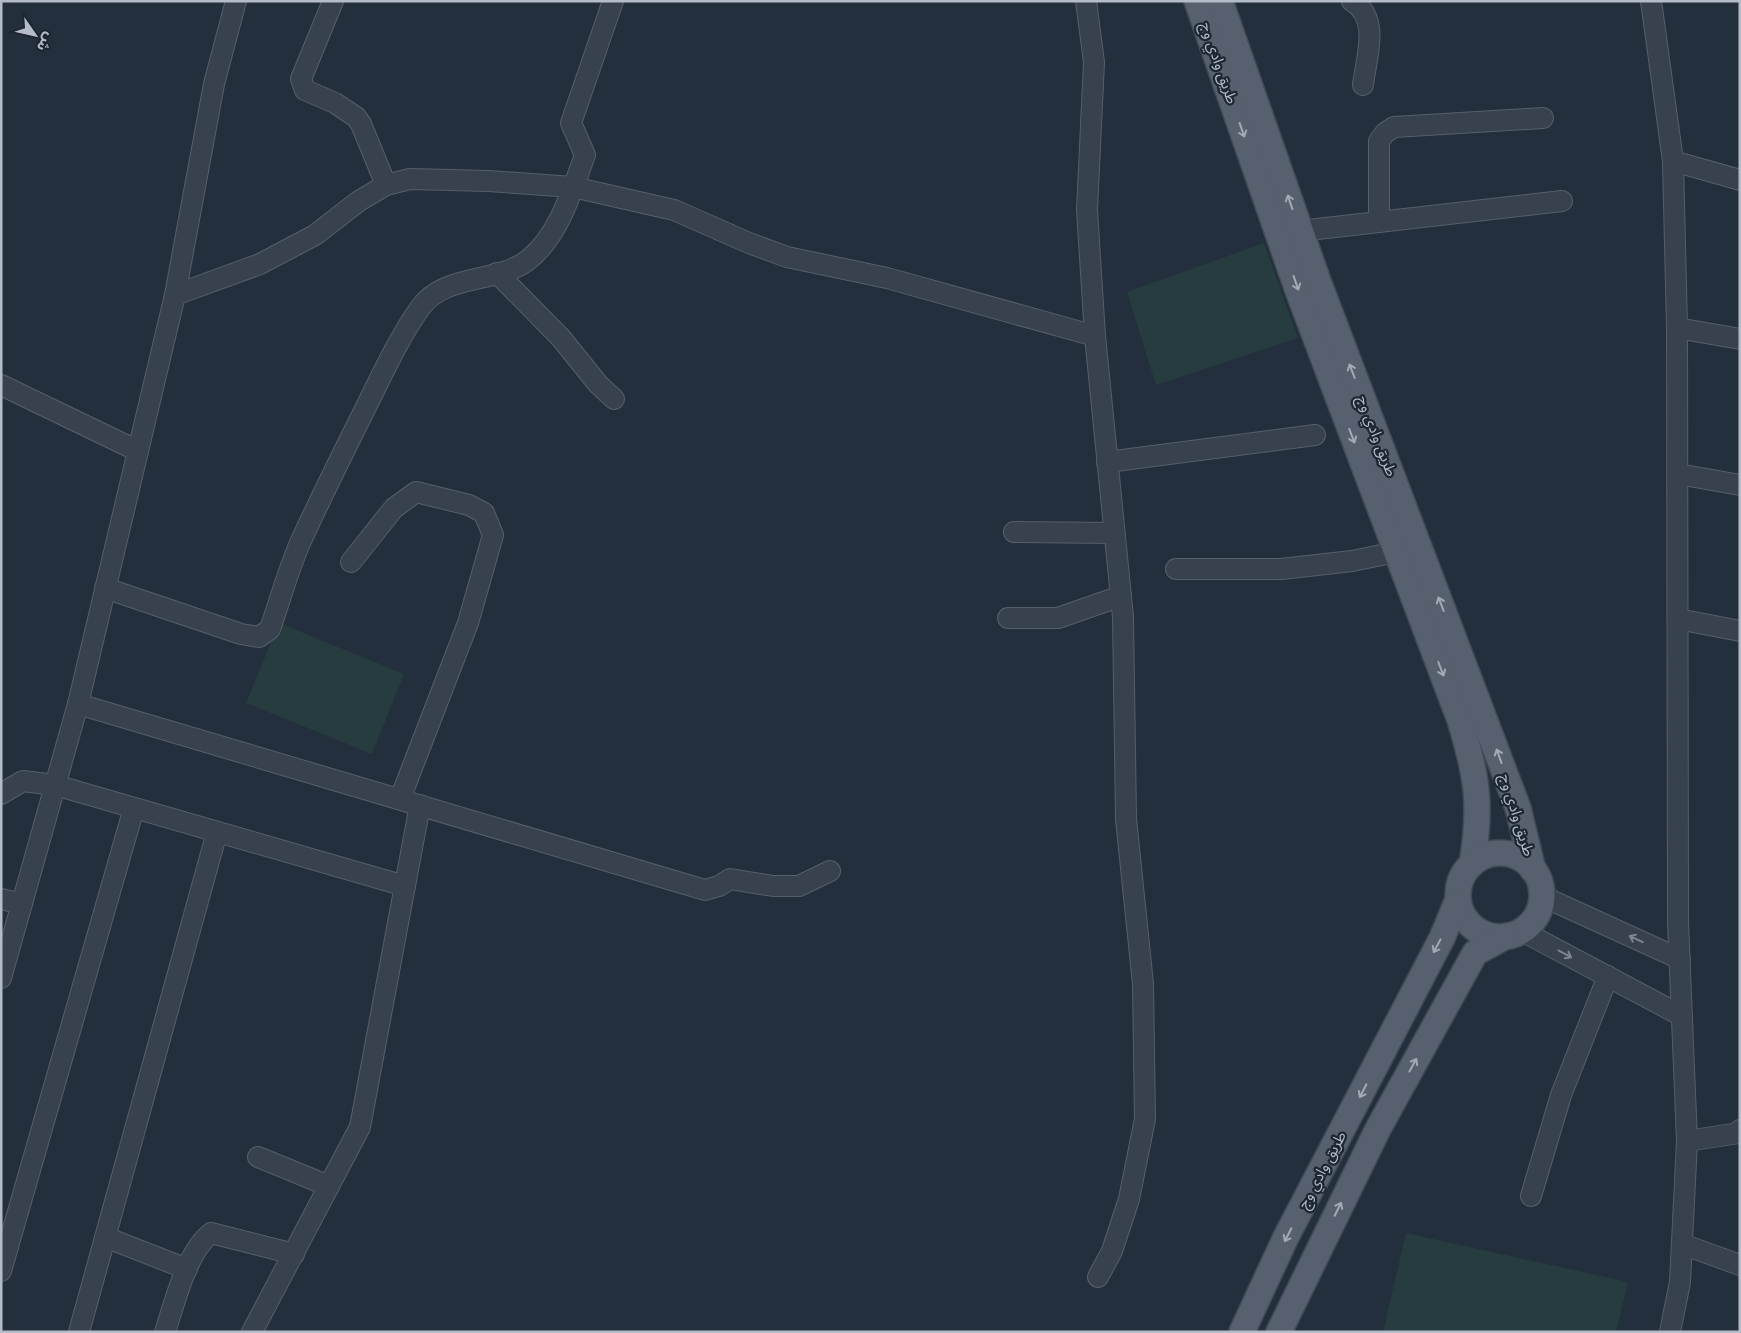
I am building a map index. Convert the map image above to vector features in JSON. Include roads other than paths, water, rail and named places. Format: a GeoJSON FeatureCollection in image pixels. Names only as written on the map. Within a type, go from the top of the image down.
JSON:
{"type":"FeatureCollection","features":[{"type":"Feature","properties":{"kind":"main road","name":"طريق وادي وج"},"geometry":{"type":"LineString","coordinates":[[1197,1],[1301,298],[1460,720],[1472,762],[1478,796],[1478,828],[1472,864]]}},
{"type":"Feature","properties":{"kind":"main road","name":"طريق وادي وج"},"geometry":{"type":"LineString","coordinates":[[1220,1],[1300,231],[1518,808],[1533,870]]}},
{"type":"Feature","properties":{"kind":"main road"},"geometry":{"type":"LineString","coordinates":[[1497,853],[1511,855],[1523,860],[1533,870],[1540,882],[1542,896],[1540,909],[1533,921],[1514,934],[1483,933],[1471,925],[1462,915],[1457,902],[1458,887],[1472,864],[1483,856],[1497,853]]}},
{"type":"Feature","properties":{"kind":"main road","name":"طريق وادي وج"},"geometry":{"type":"LineString","coordinates":[[1242,1332],[1285,1239],[1442,938],[1457,902]]}},
{"type":"Feature","properties":{"kind":"main road","name":"طريق وادي وج"},"geometry":{"type":"LineString","coordinates":[[1278,1332],[1378,1129],[1475,953],[1514,934]]}},
{"type":"Feature","properties":{"kind":"street"},"geometry":{"type":"LineString","coordinates":[[1,978],[78,704],[175,294],[214,84],[236,1]]}},
{"type":"Feature","properties":{"kind":"street"},"geometry":{"type":"LineString","coordinates":[[333,1],[301,79],[301,85],[305,90],[335,103],[356,117],[361,124],[386,185]]}},
{"type":"Feature","properties":{"kind":"street"},"geometry":{"type":"LineString","coordinates":[[105,588],[241,634],[259,637],[270,629],[300,545],[318,504],[385,369],[420,308],[430,297],[445,289],[514,268],[528,260],[547,241],[573,187],[585,155],[571,122],[613,1]]}},
{"type":"Feature","properties":{"kind":"street"},"geometry":{"type":"LineString","coordinates":[[1086,1],[1094,62],[1087,210],[1095,336],[1121,596],[1126,819],[1143,984],[1145,1119],[1129,1199],[1112,1251],[1098,1277]]}},
{"type":"Feature","properties":{"kind":"street"},"geometry":{"type":"LineString","coordinates":[[1352,1],[1364,11],[1371,25],[1362,85]]}},
{"type":"Feature","properties":{"kind":"street"},"geometry":{"type":"LineString","coordinates":[[1651,1],[1673,161],[1676,328],[1680,959],[1687,1141],[1680,1282],[1670,1332]]}},
{"type":"Feature","properties":{"kind":"street"},"geometry":{"type":"LineString","coordinates":[[1379,222],[1379,141],[1385,133],[1394,127],[1542,118]]}},
{"type":"Feature","properties":{"kind":"street"},"geometry":{"type":"LineString","coordinates":[[1673,161],[1740,180]]}},
{"type":"Feature","properties":{"kind":"street"},"geometry":{"type":"LineString","coordinates":[[175,294],[260,264],[316,235],[360,201],[386,185],[420,179],[489,181],[573,187],[674,210],[749,243],[787,257],[886,278],[1095,336]]}},
{"type":"Feature","properties":{"kind":"street"},"geometry":{"type":"LineString","coordinates":[[1300,231],[1562,201]]}},
{"type":"Feature","properties":{"kind":"street"},"geometry":{"type":"LineString","coordinates":[[497,273],[561,338],[598,384],[614,399]]}},
{"type":"Feature","properties":{"kind":"street"},"geometry":{"type":"LineString","coordinates":[[1676,328],[1740,339]]}},
{"type":"Feature","properties":{"kind":"street"},"geometry":{"type":"LineString","coordinates":[[1,385],[138,450]]}},
{"type":"Feature","properties":{"kind":"street"},"geometry":{"type":"LineString","coordinates":[[1108,462],[1315,435]]}},
{"type":"Feature","properties":{"kind":"street"},"geometry":{"type":"LineString","coordinates":[[1678,474],[1740,485]]}},
{"type":"Feature","properties":{"kind":"street"},"geometry":{"type":"LineString","coordinates":[[351,562],[394,508],[416,492],[469,506],[484,513],[493,535],[468,623],[400,799]]}},
{"type":"Feature","properties":{"kind":"street"},"geometry":{"type":"LineString","coordinates":[[1014,532],[1114,533]]}},
{"type":"Feature","properties":{"kind":"street"},"geometry":{"type":"LineString","coordinates":[[1176,569],[1281,569],[1352,561],[1396,552]]}},
{"type":"Feature","properties":{"kind":"street"},"geometry":{"type":"LineString","coordinates":[[1008,618],[1058,618],[1121,596]]}},
{"type":"Feature","properties":{"kind":"street"},"geometry":{"type":"LineString","coordinates":[[1678,619],[1740,631]]}},
{"type":"Feature","properties":{"kind":"street"},"geometry":{"type":"LineString","coordinates":[[78,704],[706,890],[720,886],[730,879],[773,886],[799,886],[830,871]]}},
{"type":"Feature","properties":{"kind":"street"},"geometry":{"type":"LineString","coordinates":[[1,794],[23,781],[55,785],[405,886]]}},
{"type":"Feature","properties":{"kind":"street"},"geometry":{"type":"LineString","coordinates":[[252,1332],[360,1128],[420,805]]}},
{"type":"Feature","properties":{"kind":"street"},"geometry":{"type":"LineString","coordinates":[[1,1271],[134,808]]}},
{"type":"Feature","properties":{"kind":"street"},"geometry":{"type":"LineString","coordinates":[[79,1332],[217,832]]}},
{"type":"Feature","properties":{"kind":"street"},"geometry":{"type":"LineString","coordinates":[[1542,896],[1680,959]]}},
{"type":"Feature","properties":{"kind":"street"},"geometry":{"type":"LineString","coordinates":[[1,899],[22,904]]}},
{"type":"Feature","properties":{"kind":"street"},"geometry":{"type":"LineString","coordinates":[[1514,934],[1608,976],[1682,1016]]}},
{"type":"Feature","properties":{"kind":"street"},"geometry":{"type":"LineString","coordinates":[[1531,1196],[1561,1096],[1608,976]]}},
{"type":"Feature","properties":{"kind":"street"},"geometry":{"type":"LineString","coordinates":[[1687,1141],[1739,1133],[1740,1130]]}},
{"type":"Feature","properties":{"kind":"street"},"geometry":{"type":"LineString","coordinates":[[258,1156],[329,1186]]}},
{"type":"Feature","properties":{"kind":"street"},"geometry":{"type":"LineString","coordinates":[[165,1332],[186,1269],[205,1238],[211,1233],[294,1254]]}},
{"type":"Feature","properties":{"kind":"street"},"geometry":{"type":"LineString","coordinates":[[105,1237],[186,1269]]}},
{"type":"Feature","properties":{"kind":"street"},"geometry":{"type":"LineString","coordinates":[[1682,1244],[1740,1265]]}}]}
